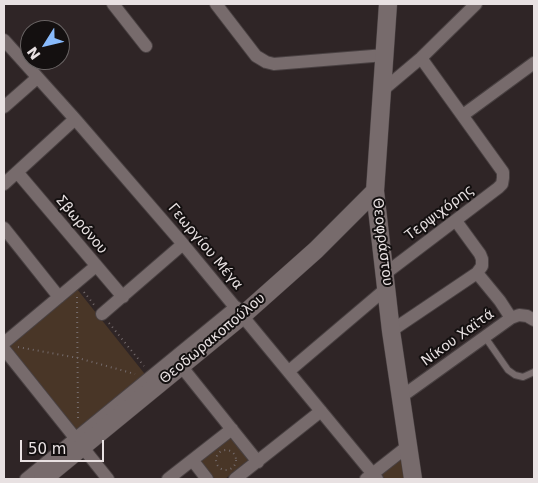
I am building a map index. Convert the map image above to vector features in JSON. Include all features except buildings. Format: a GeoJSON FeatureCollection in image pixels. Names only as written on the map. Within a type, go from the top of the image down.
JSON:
{"type":"FeatureCollection","features":[{"type":"Feature","properties":{"kind":"street"},"geometry":{"type":"LineString","coordinates":[[113,4],[146,46]]}},
{"type":"Feature","properties":{"kind":"street"},"geometry":{"type":"LineString","coordinates":[[216,4],[256,56],[266,62],[274,64],[385,54]]}},
{"type":"Feature","properties":{"kind":"street","name":"Θεοφράστου"},"geometry":{"type":"LineString","coordinates":[[388,4],[375,191],[387,280],[391,331],[413,479]]}},
{"type":"Feature","properties":{"kind":"street"},"geometry":{"type":"LineString","coordinates":[[383,90],[422,58],[472,5]]}},
{"type":"Feature","properties":{"kind":"street","name":"Γεωργίου Μέγα"},"geometry":{"type":"LineString","coordinates":[[4,40],[183,244],[289,371],[372,478]]}},
{"type":"Feature","properties":{"kind":"street"},"geometry":{"type":"LineString","coordinates":[[422,58],[463,115],[534,63]]}},
{"type":"Feature","properties":{"kind":"street"},"geometry":{"type":"LineString","coordinates":[[4,107],[37,78]]}},
{"type":"Feature","properties":{"kind":"street","name":"Τερψιχόρης"},"geometry":{"type":"LineString","coordinates":[[289,371],[387,280],[502,184],[503,172],[463,115]]}},
{"type":"Feature","properties":{"kind":"street"},"geometry":{"type":"LineString","coordinates":[[4,184],[75,119]]}},
{"type":"Feature","properties":{"kind":"street","name":"Σβωρόνου"},"geometry":{"type":"LineString","coordinates":[[17,172],[122,297]]}},
{"type":"Feature","properties":{"kind":"street","name":"Θεοδωρακοπούλου"},"geometry":{"type":"LineString","coordinates":[[42,479],[79,443],[181,366],[239,311],[316,250],[375,191]]}},
{"type":"Feature","properties":{"kind":"street"},"geometry":{"type":"LineString","coordinates":[[391,331],[477,273],[482,266],[482,260],[456,221]]}},
{"type":"Feature","properties":{"kind":"street"},"geometry":{"type":"LineString","coordinates":[[4,228],[59,296]]}},
{"type":"Feature","properties":{"kind":"street"},"geometry":{"type":"LineString","coordinates":[[102,314],[183,244]]}},
{"type":"Feature","properties":{"kind":"street"},"geometry":{"type":"LineString","coordinates":[[96,266],[59,296],[8,346],[79,443],[108,479]]}},
{"type":"Feature","properties":{"kind":"street"},"geometry":{"type":"LineString","coordinates":[[477,273],[500,301],[510,318]]}},
{"type":"Feature","properties":{"kind":"street"},"geometry":{"type":"LineString","coordinates":[[26,479],[79,443],[152,377],[239,311]]}},
{"type":"Feature","properties":{"kind":"street","name":"Νίκου Χαϊτά"},"geometry":{"type":"LineString","coordinates":[[401,397],[510,318],[519,315],[527,316],[534,320]]}},
{"type":"Feature","properties":{"kind":"street"},"geometry":{"type":"LineString","coordinates":[[181,366],[258,462]]}},
{"type":"Feature","properties":{"kind":"street"},"geometry":{"type":"LineString","coordinates":[[235,479],[321,411]]}},
{"type":"Feature","properties":{"kind":"street"},"geometry":{"type":"LineString","coordinates":[[168,479],[232,429]]}},
{"type":"Feature","properties":{"kind":"street"},"geometry":{"type":"LineString","coordinates":[[372,478],[408,446]]}},
{"type":"Feature","properties":{"kind":"street"},"geometry":{"type":"LineString","coordinates":[[193,461],[207,479]]}},
{"type":"Feature","properties":{"kind":"lane"},"geometry":{"type":"LineString","coordinates":[[485,337],[508,370],[515,375],[523,377],[534,372]]}},
{"type":"Feature","properties":{"kind":"path"},"geometry":{"type":"LineString","coordinates":[[76,282],[152,377]]}},
{"type":"Feature","properties":{"kind":"path"},"geometry":{"type":"LineString","coordinates":[[76,282],[79,443]]}},
{"type":"Feature","properties":{"kind":"path"},"geometry":{"type":"LineString","coordinates":[[8,346],[78,358],[148,378],[152,377]]}},
{"type":"Feature","properties":{"kind":"path"},"geometry":{"type":"LineString","coordinates":[[222,450],[228,450],[234,453],[236,463],[229,470],[220,468],[215,460],[217,454],[222,450]]}},
{"type":"Feature","properties":{"kind":"shaded area"},"geometry":{"type":"Polygon","coordinates":[[[77,289],[148,378],[78,434],[7,345],[77,289]]]}},
{"type":"Feature","properties":{"kind":"shaded area"},"geometry":{"type":"Polygon","coordinates":[[[231,433],[251,458],[225,479],[215,479],[199,459],[231,433]]]}},
{"type":"Feature","properties":{"kind":"shaded area"},"geometry":{"type":"Polygon","coordinates":[[[401,453],[406,479],[385,479],[378,471],[401,453]]]}}]}
